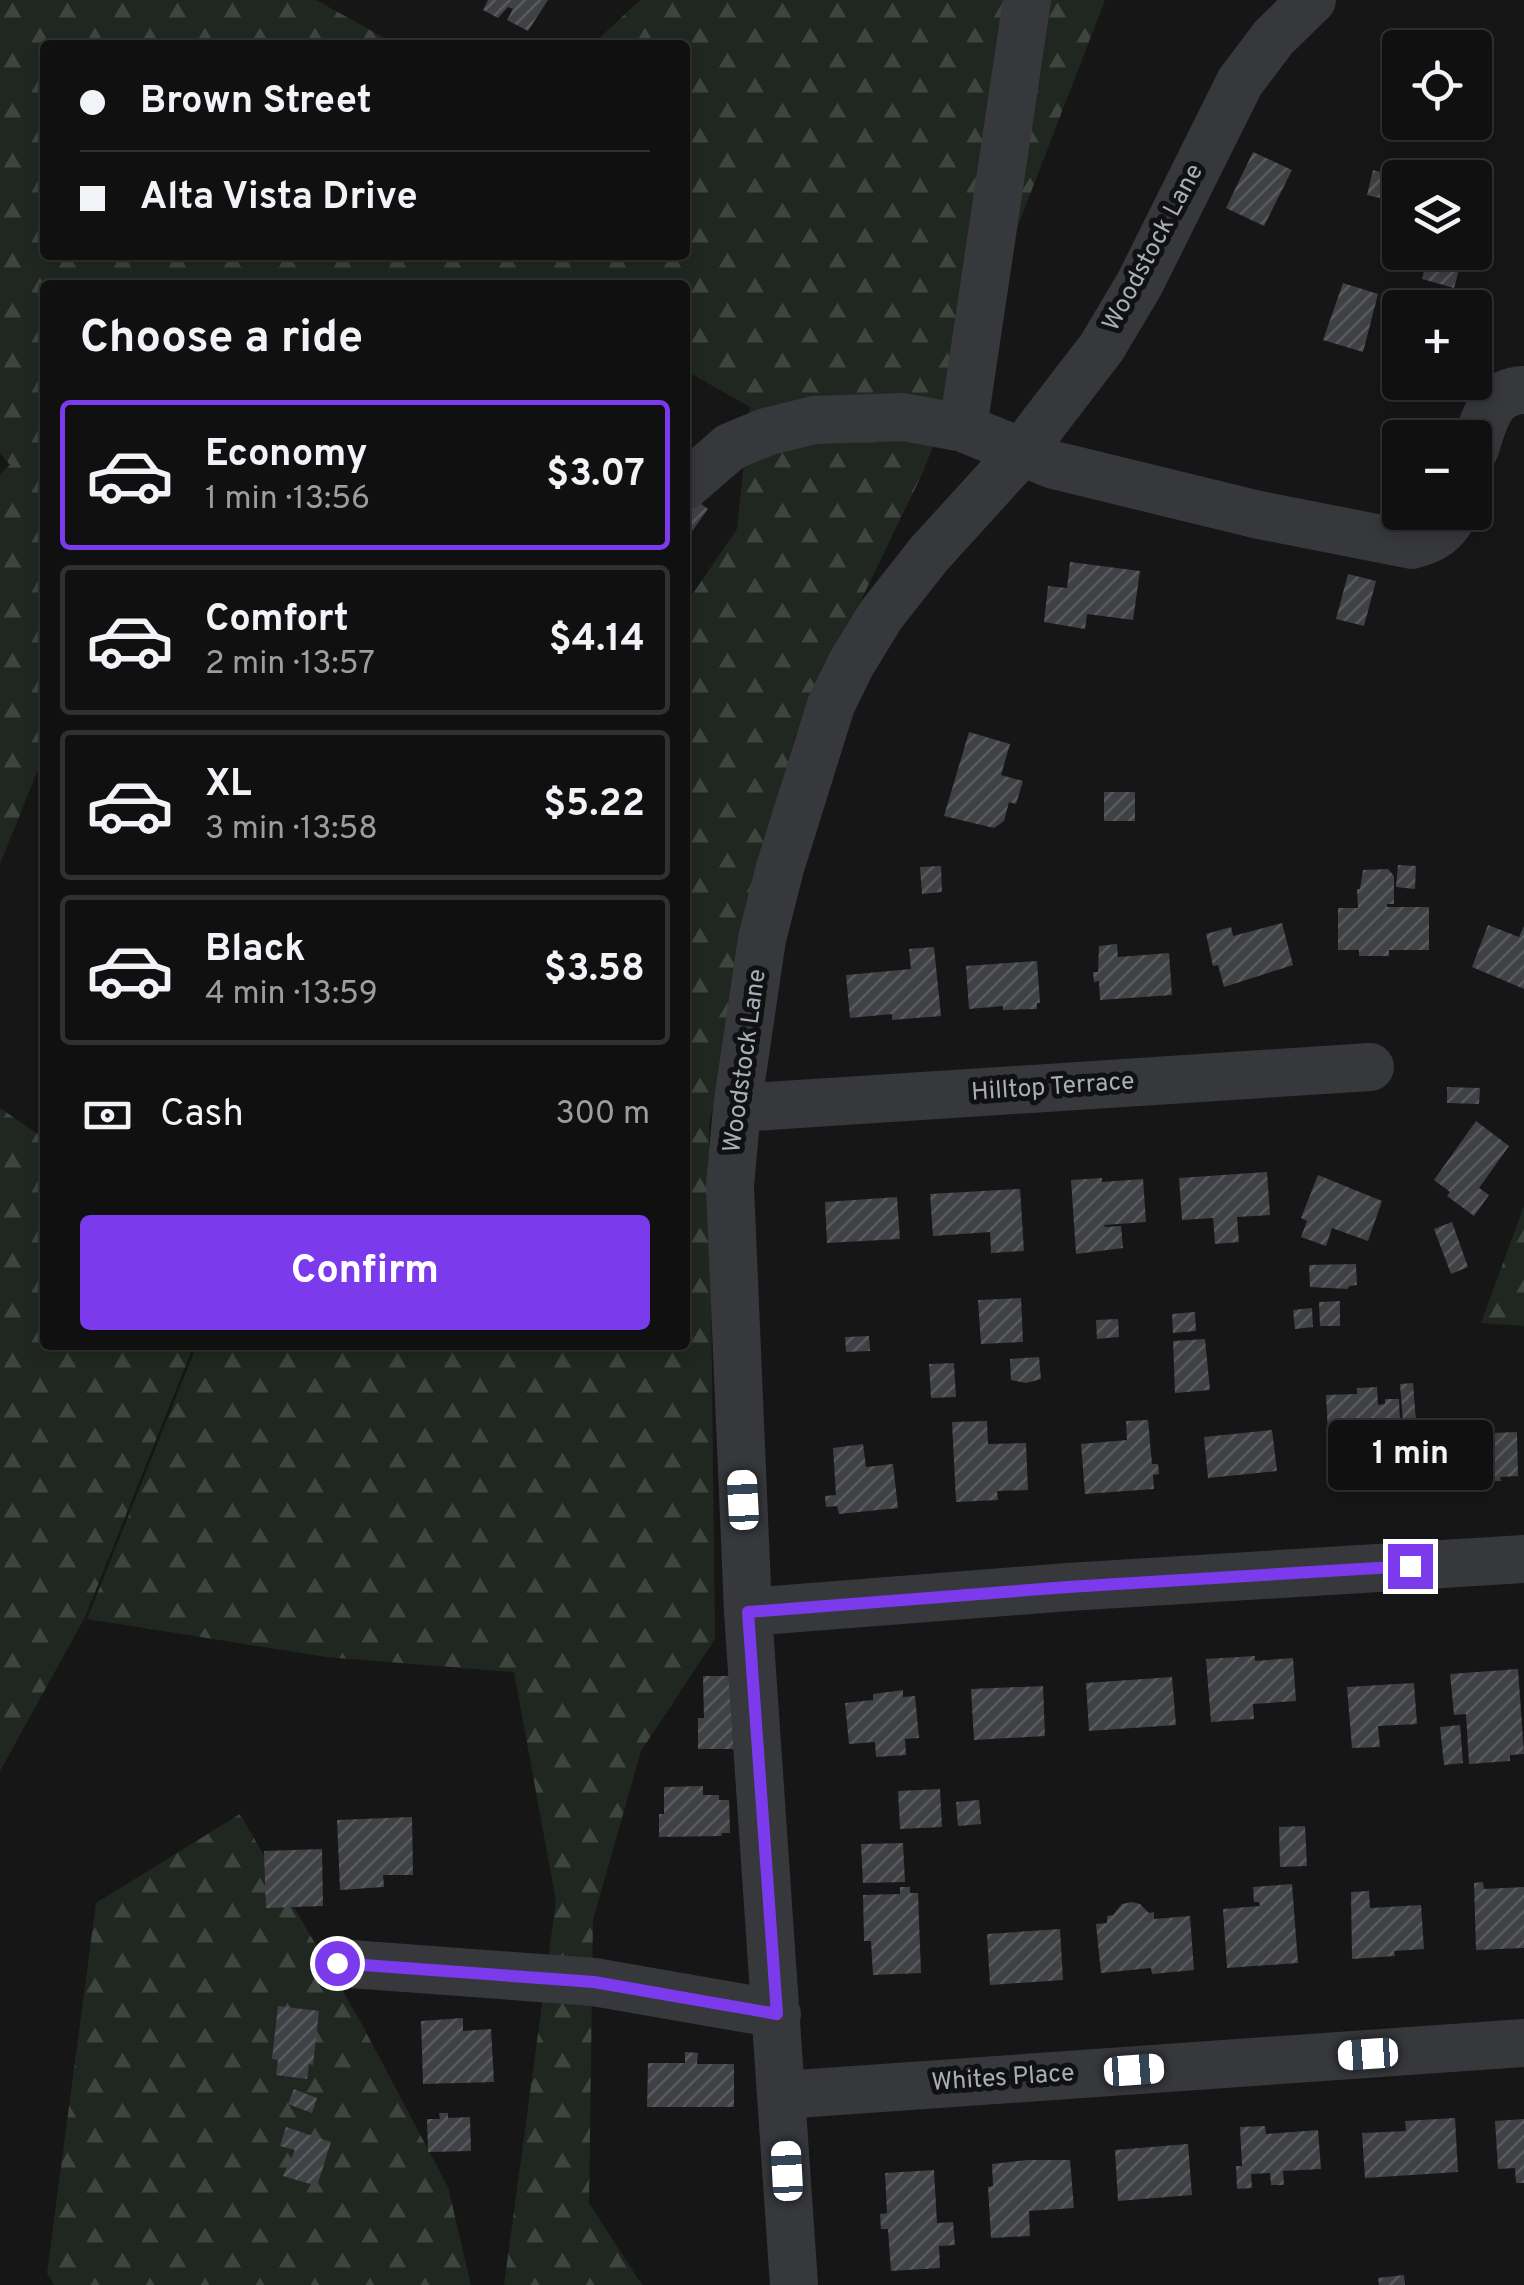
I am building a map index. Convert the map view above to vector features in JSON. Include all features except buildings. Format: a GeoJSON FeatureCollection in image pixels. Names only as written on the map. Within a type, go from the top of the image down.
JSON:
{"type":"FeatureCollection","features":[{"type":"Feature","properties":{"kind":"street"},"geometry":{"type":"LineString","coordinates":[[964,428],[1027,0]]}},
{"type":"Feature","properties":{"kind":"street","name":"Woodstock Lane"},"geometry":{"type":"LineString","coordinates":[[794,2285],[748,1612],[730,1186],[737,1108],[762,939],[831,706],[850,664],[881,615],[928,554],[1020,454],[1102,347],[1140,283],[1240,82],[1274,37],[1312,0]]}},
{"type":"Feature","properties":{"kind":"street"},"geometry":{"type":"LineString","coordinates":[[1484,420],[1488,409],[1501,395],[1524,390]]}},
{"type":"Feature","properties":{"kind":"street"},"geometry":{"type":"LineString","coordinates":[[690,482],[730,447],[795,424],[854,416],[903,417],[964,428],[1054,465],[1259,515],[1412,545],[1445,530]]}},
{"type":"Feature","properties":{"kind":"street","name":"Hilltop Terrace"},"geometry":{"type":"LineString","coordinates":[[737,1108],[1370,1067]]}},
{"type":"Feature","properties":{"kind":"street"},"geometry":{"type":"LineString","coordinates":[[748,1612],[1068,1587],[1524,1559]]}},
{"type":"Feature","properties":{"kind":"street"},"geometry":{"type":"LineString","coordinates":[[337,1963],[594,1982],[777,2014]]}},
{"type":"Feature","properties":{"kind":"street","name":"Whites Place"},"geometry":{"type":"LineString","coordinates":[[782,2094],[1524,2043]]}},
{"type":"Feature","properties":{"kind":"green space"},"geometry":{"type":"Polygon","coordinates":[[[0,0],[316,0],[388,40],[40,40],[40,260],[690,260],[690,40],[597,40],[640,0],[1105,0],[923,472],[794,739],[709,1124],[715,1639],[641,1751],[593,1920],[589,2203],[642,2285],[504,2285],[556,1901],[514,1672],[326,1657],[87,1619],[195,1350],[690,1350],[690,598],[737,529],[750,407],[690,373],[690,280],[40,280],[40,764],[0,864],[0,474],[10,465],[0,453],[0,0]]]}},
{"type":"Feature","properties":{"kind":"green space"},"geometry":{"type":"Polygon","coordinates":[[[0,1108],[40,1136],[40,1350],[192,1350],[85,1617],[0,1771],[0,1108]]]}},
{"type":"Feature","properties":{"kind":"green space"},"geometry":{"type":"Polygon","coordinates":[[[1524,1206],[1524,1326],[1481,1323],[1524,1206]]]}},
{"type":"Feature","properties":{"kind":"green space"},"geometry":{"type":"Polygon","coordinates":[[[240,1814],[360,2021],[448,2187],[471,2285],[54,2285],[47,2273],[96,1903],[240,1814]]]}},
{"type":"Feature","properties":{"kind":"route"},"geometry":{"type":"LineString","coordinates":[[337,1963],[594,1982],[777,2014],[748,1612],[1410,1566]]}}]}
